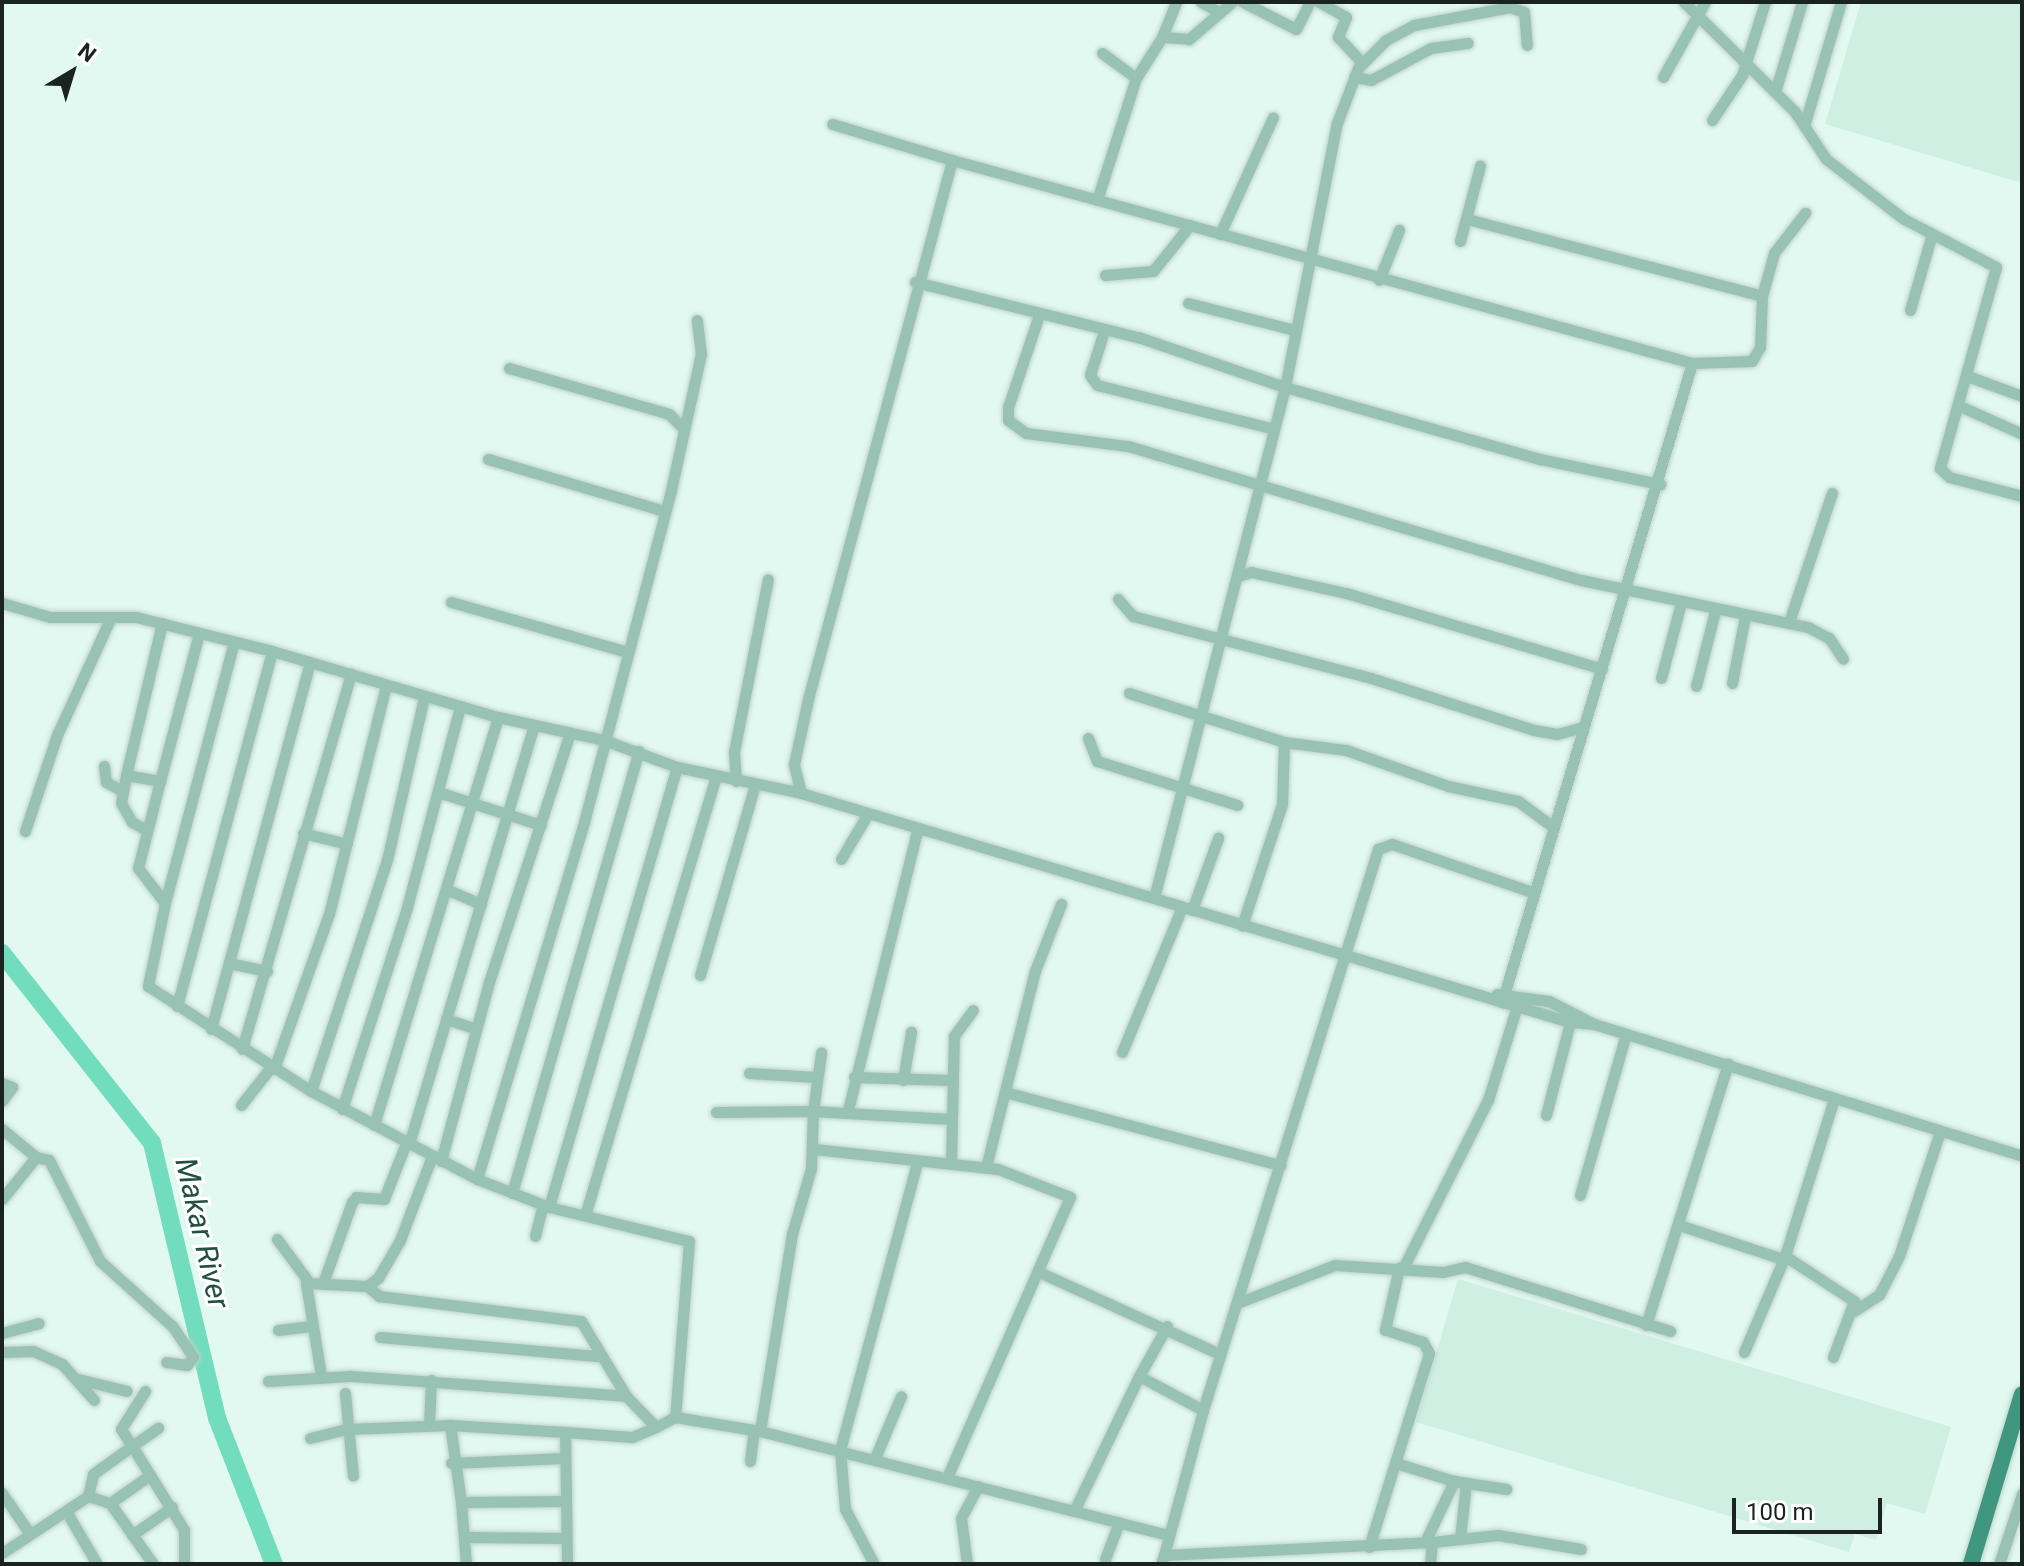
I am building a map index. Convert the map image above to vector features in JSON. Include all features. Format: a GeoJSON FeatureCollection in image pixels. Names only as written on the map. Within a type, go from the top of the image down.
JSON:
{"type":"FeatureCollection","features":[{"type":"Feature","properties":{"kind":"main road"},"geometry":{"type":"LineString","coordinates":[[1971,1564],[2022,1394]]}},
{"type":"Feature","properties":{"kind":"street"},"geometry":{"type":"LineString","coordinates":[[1097,200],[1136,78],[1162,37],[1176,2]]}},
{"type":"Feature","properties":{"kind":"street"},"geometry":{"type":"LineString","coordinates":[[1201,2],[1219,12]]}},
{"type":"Feature","properties":{"kind":"street"},"geometry":{"type":"LineString","coordinates":[[1162,37],[1189,39],[1232,2]]}},
{"type":"Feature","properties":{"kind":"street"},"geometry":{"type":"LineString","coordinates":[[1243,2],[1296,29],[1310,2]]}},
{"type":"Feature","properties":{"kind":"street"},"geometry":{"type":"LineString","coordinates":[[1319,2],[1346,17],[1338,37],[1361,62]]}},
{"type":"Feature","properties":{"kind":"street"},"geometry":{"type":"LineString","coordinates":[[1684,2],[1775,92],[1804,126],[1826,159],[1932,234],[1996,267],[1970,377],[1942,472],[2022,496]]}},
{"type":"Feature","properties":{"kind":"street"},"geometry":{"type":"LineString","coordinates":[[1663,77],[1705,2]]}},
{"type":"Feature","properties":{"kind":"street"},"geometry":{"type":"LineString","coordinates":[[1712,120],[1747,64],[1765,2]]}},
{"type":"Feature","properties":{"kind":"street"},"geometry":{"type":"LineString","coordinates":[[1775,92],[1802,2]]}},
{"type":"Feature","properties":{"kind":"street"},"geometry":{"type":"LineString","coordinates":[[1804,126],[1841,2]]}},
{"type":"Feature","properties":{"kind":"street"},"geometry":{"type":"LineString","coordinates":[[1154,898],[1262,486],[1271,428],[1285,387],[1337,123],[1354,77],[1361,62],[1405,29],[1465,8],[1519,8],[1526,16],[1527,45]]}},
{"type":"Feature","properties":{"kind":"street"},"geometry":{"type":"LineString","coordinates":[[1354,77],[1371,80],[1431,48],[1468,43]]}},
{"type":"Feature","properties":{"kind":"street"},"geometry":{"type":"LineString","coordinates":[[1102,53],[1136,78]]}},
{"type":"Feature","properties":{"kind":"street"},"geometry":{"type":"LineString","coordinates":[[1220,234],[1273,117]]}},
{"type":"Feature","properties":{"kind":"street"},"geometry":{"type":"LineString","coordinates":[[832,124],[952,160],[1311,257],[1379,280],[1692,363],[1752,361],[1760,347],[1762,296],[1774,253],[1805,213]]}},
{"type":"Feature","properties":{"kind":"street"},"geometry":{"type":"LineString","coordinates":[[790,786],[808,699],[915,282],[952,160]]}},
{"type":"Feature","properties":{"kind":"street"},"geometry":{"type":"LineString","coordinates":[[1460,241],[1480,166]]}},
{"type":"Feature","properties":{"kind":"street"},"geometry":{"type":"LineString","coordinates":[[1467,219],[1762,296]]}},
{"type":"Feature","properties":{"kind":"street"},"geometry":{"type":"LineString","coordinates":[[1105,275],[1153,271],[1190,225]]}},
{"type":"Feature","properties":{"kind":"street"},"geometry":{"type":"LineString","coordinates":[[1379,280],[1399,230]]}},
{"type":"Feature","properties":{"kind":"street"},"geometry":{"type":"LineString","coordinates":[[1910,310],[1932,234]]}},
{"type":"Feature","properties":{"kind":"street"},"geometry":{"type":"LineString","coordinates":[[915,282],[1104,331],[1285,387],[1540,459],[1660,484]]}},
{"type":"Feature","properties":{"kind":"street"},"geometry":{"type":"LineString","coordinates":[[1188,303],[1295,330]]}},
{"type":"Feature","properties":{"kind":"street"},"geometry":{"type":"LineString","coordinates":[[1039,315],[1008,407],[1008,420],[1016,429],[1128,446],[1628,591],[1715,611],[1789,622],[1821,632],[1843,659]]}},
{"type":"Feature","properties":{"kind":"street"},"geometry":{"type":"LineString","coordinates":[[477,1179],[604,740],[665,511],[681,426],[701,354],[697,320]]}},
{"type":"Feature","properties":{"kind":"street"},"geometry":{"type":"LineString","coordinates":[[1104,331],[1090,375],[1097,385],[1271,428]]}},
{"type":"Feature","properties":{"kind":"street"},"geometry":{"type":"LineString","coordinates":[[1500,997],[1628,591],[1692,363]]}},
{"type":"Feature","properties":{"kind":"street"},"geometry":{"type":"LineString","coordinates":[[509,368],[669,414],[681,426]]}},
{"type":"Feature","properties":{"kind":"street"},"geometry":{"type":"LineString","coordinates":[[1970,377],[2022,396]]}},
{"type":"Feature","properties":{"kind":"street"},"geometry":{"type":"LineString","coordinates":[[1962,407],[2022,434]]}},
{"type":"Feature","properties":{"kind":"street"},"geometry":{"type":"LineString","coordinates":[[488,459],[665,511]]}},
{"type":"Feature","properties":{"kind":"street"},"geometry":{"type":"LineString","coordinates":[[1789,622],[1832,493]]}},
{"type":"Feature","properties":{"kind":"street"},"geometry":{"type":"LineString","coordinates":[[1243,557],[1251,572]]}},
{"type":"Feature","properties":{"kind":"street"},"geometry":{"type":"LineString","coordinates":[[1238,576],[1251,572],[1602,669]]}},
{"type":"Feature","properties":{"kind":"street"},"geometry":{"type":"LineString","coordinates":[[736,781],[734,752],[768,579]]}},
{"type":"Feature","properties":{"kind":"street"},"geometry":{"type":"LineString","coordinates":[[1118,599],[1133,616],[1224,638],[1534,730],[1557,734],[1583,727]]}},
{"type":"Feature","properties":{"kind":"street"},"geometry":{"type":"LineString","coordinates":[[451,602],[628,652]]}},
{"type":"Feature","properties":{"kind":"street"},"geometry":{"type":"LineString","coordinates":[[2,603],[50,617],[111,617],[162,623],[272,651],[498,717],[604,740],[677,767],[755,785],[790,786],[801,793],[917,831],[1346,956],[1500,997],[1549,1001],[1594,1024],[2022,1156]]}},
{"type":"Feature","properties":{"kind":"street"},"geometry":{"type":"LineString","coordinates":[[1661,678],[1681,603]]}},
{"type":"Feature","properties":{"kind":"street"},"geometry":{"type":"LineString","coordinates":[[1696,686],[1715,611]]}},
{"type":"Feature","properties":{"kind":"street"},"geometry":{"type":"LineString","coordinates":[[1732,683],[1745,616]]}},
{"type":"Feature","properties":{"kind":"street"},"geometry":{"type":"LineString","coordinates":[[25,831],[57,735],[111,617]]}},
{"type":"Feature","properties":{"kind":"street"},"geometry":{"type":"LineString","coordinates":[[142,828],[125,813],[122,791],[162,623]]}},
{"type":"Feature","properties":{"kind":"street"},"geometry":{"type":"LineString","coordinates":[[165,903],[140,873],[144,845],[142,828],[160,781],[199,633]]}},
{"type":"Feature","properties":{"kind":"street"},"geometry":{"type":"LineString","coordinates":[[234,642],[145,976],[156,995],[273,1068],[342,1109],[477,1179],[546,1206],[586,1212],[690,1243],[675,1417]]}},
{"type":"Feature","properties":{"kind":"street"},"geometry":{"type":"LineString","coordinates":[[177,1006],[272,651]]}},
{"type":"Feature","properties":{"kind":"street"},"geometry":{"type":"LineString","coordinates":[[211,1029],[310,662]]}},
{"type":"Feature","properties":{"kind":"street"},"geometry":{"type":"LineString","coordinates":[[242,1049],[351,674]]}},
{"type":"Feature","properties":{"kind":"street"},"geometry":{"type":"LineString","coordinates":[[241,1105],[273,1068],[305,995],[386,686]]}},
{"type":"Feature","properties":{"kind":"street"},"geometry":{"type":"LineString","coordinates":[[1129,693],[1284,742],[1346,750],[1448,786],[1518,801],[1553,827]]}},
{"type":"Feature","properties":{"kind":"street"},"geometry":{"type":"LineString","coordinates":[[311,1091],[387,860],[424,697]]}},
{"type":"Feature","properties":{"kind":"street"},"geometry":{"type":"LineString","coordinates":[[342,1109],[438,792],[460,706]]}},
{"type":"Feature","properties":{"kind":"street"},"geometry":{"type":"LineString","coordinates":[[374,1125],[448,890],[498,717]]}},
{"type":"Feature","properties":{"kind":"street"},"geometry":{"type":"LineString","coordinates":[[324,1280],[354,1199],[384,1199],[407,1144],[534,726]]}},
{"type":"Feature","properties":{"kind":"street"},"geometry":{"type":"LineString","coordinates":[[367,1286],[393,1254],[437,1158],[570,733]]}},
{"type":"Feature","properties":{"kind":"street"},"geometry":{"type":"LineString","coordinates":[[1088,738],[1097,761],[1237,805]]}},
{"type":"Feature","properties":{"kind":"street"},"geometry":{"type":"LineString","coordinates":[[1242,926],[1282,804],[1284,742]]}},
{"type":"Feature","properties":{"kind":"street"},"geometry":{"type":"LineString","coordinates":[[512,1193],[639,751]]}},
{"type":"Feature","properties":{"kind":"street"},"geometry":{"type":"LineString","coordinates":[[104,766],[106,782],[122,791]]}},
{"type":"Feature","properties":{"kind":"street"},"geometry":{"type":"LineString","coordinates":[[535,1236],[677,767]]}},
{"type":"Feature","properties":{"kind":"street"},"geometry":{"type":"LineString","coordinates":[[126,775],[160,781]]}},
{"type":"Feature","properties":{"kind":"street"},"geometry":{"type":"LineString","coordinates":[[586,1212],[716,777]]}},
{"type":"Feature","properties":{"kind":"street"},"geometry":{"type":"LineString","coordinates":[[700,975],[755,785]]}},
{"type":"Feature","properties":{"kind":"street"},"geometry":{"type":"LineString","coordinates":[[438,792],[473,800],[541,825]]}},
{"type":"Feature","properties":{"kind":"street"},"geometry":{"type":"LineString","coordinates":[[841,859],[867,815]]}},
{"type":"Feature","properties":{"kind":"street"},"geometry":{"type":"LineString","coordinates":[[848,1110],[917,831]]}},
{"type":"Feature","properties":{"kind":"street"},"geometry":{"type":"LineString","coordinates":[[303,833],[347,844]]}},
{"type":"Feature","properties":{"kind":"street"},"geometry":{"type":"LineString","coordinates":[[1122,1052],[1218,838]]}},
{"type":"Feature","properties":{"kind":"street"},"geometry":{"type":"LineString","coordinates":[[1532,892],[1384,843],[1280,1165],[1240,1302],[1220,1354],[1162,1560],[1498,1535],[1581,1549]]}},
{"type":"Feature","properties":{"kind":"street"},"geometry":{"type":"LineString","coordinates":[[448,890],[481,904]]}},
{"type":"Feature","properties":{"kind":"street"},"geometry":{"type":"LineString","coordinates":[[986,1167],[1035,971],[1061,904]]}},
{"type":"Feature","properties":{"kind":"street"},"geometry":{"type":"LineString","coordinates":[[229,963],[267,971]]}},
{"type":"Feature","properties":{"kind":"street"},"geometry":{"type":"LineString","coordinates":[[1500,997],[1517,1006],[1570,1022],[1594,1024]]}},
{"type":"Feature","properties":{"kind":"street"},"geometry":{"type":"LineString","coordinates":[[1369,1547],[1399,1464],[1429,1353],[1423,1342],[1385,1330],[1401,1268],[1488,1100],[1517,1006]]}},
{"type":"Feature","properties":{"kind":"street"},"geometry":{"type":"LineString","coordinates":[[951,1164],[954,1036],[973,1010]]}},
{"type":"Feature","properties":{"kind":"street"},"geometry":{"type":"LineString","coordinates":[[446,1019],[476,1029]]}},
{"type":"Feature","properties":{"kind":"street"},"geometry":{"type":"LineString","coordinates":[[1546,1115],[1570,1022]]}},
{"type":"Feature","properties":{"kind":"street"},"geometry":{"type":"LineString","coordinates":[[903,1080],[911,1032]]}},
{"type":"Feature","properties":{"kind":"street"},"geometry":{"type":"LineString","coordinates":[[1580,1195],[1626,1034]]}},
{"type":"Feature","properties":{"kind":"street"},"geometry":{"type":"LineString","coordinates":[[750,1461],[792,1234],[814,1149],[813,1111],[821,1053]]}},
{"type":"Feature","properties":{"kind":"street"},"geometry":{"type":"LineString","coordinates":[[1646,1325],[1682,1226],[1728,1064]]}},
{"type":"Feature","properties":{"kind":"street"},"geometry":{"type":"LineString","coordinates":[[749,1073],[816,1077]]}},
{"type":"Feature","properties":{"kind":"street"},"geometry":{"type":"LineString","coordinates":[[854,1077],[951,1080]]}},
{"type":"Feature","properties":{"kind":"street"},"geometry":{"type":"LineString","coordinates":[[2,1083],[12,1087],[2,1101]]}},
{"type":"Feature","properties":{"kind":"street"},"geometry":{"type":"LineString","coordinates":[[1005,1092],[1280,1165]]}},
{"type":"Feature","properties":{"kind":"street"},"geometry":{"type":"LineString","coordinates":[[1744,1352],[1784,1258],[1834,1099]]}},
{"type":"Feature","properties":{"kind":"street"},"geometry":{"type":"LineString","coordinates":[[716,1112],[848,1110],[950,1119]]}},
{"type":"Feature","properties":{"kind":"street"},"geometry":{"type":"LineString","coordinates":[[2,1129],[36,1157],[49,1160],[100,1261],[173,1327],[193,1357],[187,1365],[166,1362]]}},
{"type":"Feature","properties":{"kind":"street"},"geometry":{"type":"LineString","coordinates":[[1833,1357],[1856,1304],[1879,1295],[1899,1256],[1940,1131]]}},
{"type":"Feature","properties":{"kind":"street"},"geometry":{"type":"LineString","coordinates":[[814,1149],[917,1163],[986,1167],[1070,1197],[947,1477]]}},
{"type":"Feature","properties":{"kind":"street"},"geometry":{"type":"LineString","coordinates":[[2,1199],[36,1157]]}},
{"type":"Feature","properties":{"kind":"street"},"geometry":{"type":"LineString","coordinates":[[874,1564],[845,1509],[840,1450],[917,1163]]}},
{"type":"Feature","properties":{"kind":"street"},"geometry":{"type":"LineString","coordinates":[[1682,1226],[1784,1258],[1856,1304]]}},
{"type":"Feature","properties":{"kind":"street"},"geometry":{"type":"LineString","coordinates":[[277,1239],[308,1281],[309,1326],[321,1375]]}},
{"type":"Feature","properties":{"kind":"street"},"geometry":{"type":"LineString","coordinates":[[1240,1302],[1315,1269],[1401,1268],[1448,1272],[1465,1267],[1670,1331]]}},
{"type":"Feature","properties":{"kind":"street"},"geometry":{"type":"LineString","coordinates":[[1039,1272],[1167,1326],[1220,1354]]}},
{"type":"Feature","properties":{"kind":"street"},"geometry":{"type":"LineString","coordinates":[[308,1281],[367,1286],[379,1296],[574,1316],[626,1396],[656,1427]]}},
{"type":"Feature","properties":{"kind":"street"},"geometry":{"type":"LineString","coordinates":[[2,1333],[39,1323]]}},
{"type":"Feature","properties":{"kind":"street"},"geometry":{"type":"LineString","coordinates":[[278,1330],[309,1326]]}},
{"type":"Feature","properties":{"kind":"street"},"geometry":{"type":"LineString","coordinates":[[1074,1511],[1139,1376],[1167,1326]]}},
{"type":"Feature","properties":{"kind":"street"},"geometry":{"type":"LineString","coordinates":[[380,1337],[599,1356]]}},
{"type":"Feature","properties":{"kind":"street"},"geometry":{"type":"LineString","coordinates":[[2,1352],[33,1351],[77,1379],[94,1400]]}},
{"type":"Feature","properties":{"kind":"street"},"geometry":{"type":"LineString","coordinates":[[268,1381],[321,1375],[431,1380],[626,1396]]}},
{"type":"Feature","properties":{"kind":"street"},"geometry":{"type":"LineString","coordinates":[[1139,1376],[1203,1410]]}},
{"type":"Feature","properties":{"kind":"street"},"geometry":{"type":"LineString","coordinates":[[77,1379],[127,1391]]}},
{"type":"Feature","properties":{"kind":"street"},"geometry":{"type":"LineString","coordinates":[[429,1425],[431,1380]]}},
{"type":"Feature","properties":{"kind":"street"},"geometry":{"type":"LineString","coordinates":[[145,1391],[121,1424],[172,1507],[188,1545],[184,1564]]}},
{"type":"Feature","properties":{"kind":"street"},"geometry":{"type":"LineString","coordinates":[[345,1393],[345,1429],[353,1476]]}},
{"type":"Feature","properties":{"kind":"street"},"geometry":{"type":"LineString","coordinates":[[875,1458],[901,1396]]}},
{"type":"Feature","properties":{"kind":"street"},"geometry":{"type":"LineString","coordinates":[[310,1438],[345,1429],[429,1425],[632,1437],[675,1417],[757,1430],[875,1458],[1167,1535]]}},
{"type":"Feature","properties":{"kind":"street"},"geometry":{"type":"LineString","coordinates":[[450,1425],[451,1463],[461,1502],[466,1564]]}},
{"type":"Feature","properties":{"kind":"street"},"geometry":{"type":"LineString","coordinates":[[2,1553],[88,1496],[93,1474],[158,1428]]}},
{"type":"Feature","properties":{"kind":"street"},"geometry":{"type":"LineString","coordinates":[[565,1432],[563,1501],[567,1564]]}},
{"type":"Feature","properties":{"kind":"street"},"geometry":{"type":"LineString","coordinates":[[451,1463],[563,1458]]}},
{"type":"Feature","properties":{"kind":"street"},"geometry":{"type":"LineString","coordinates":[[1399,1464],[1460,1482],[1506,1489]]}},
{"type":"Feature","properties":{"kind":"street"},"geometry":{"type":"LineString","coordinates":[[110,1503],[150,1475]]}},
{"type":"Feature","properties":{"kind":"street"},"geometry":{"type":"LineString","coordinates":[[1460,1482],[1460,1538]]}},
{"type":"Feature","properties":{"kind":"street"},"geometry":{"type":"LineString","coordinates":[[1430,1564],[1428,1542],[1460,1482]]}},
{"type":"Feature","properties":{"kind":"street"},"geometry":{"type":"LineString","coordinates":[[967,1564],[961,1518],[978,1486]]}},
{"type":"Feature","properties":{"kind":"street"},"geometry":{"type":"LineString","coordinates":[[2,1493],[30,1534]]}},
{"type":"Feature","properties":{"kind":"street"},"geometry":{"type":"LineString","coordinates":[[1999,1564],[2022,1494]]}},
{"type":"Feature","properties":{"kind":"street"},"geometry":{"type":"LineString","coordinates":[[88,1496],[110,1503],[153,1564]]}},
{"type":"Feature","properties":{"kind":"street"},"geometry":{"type":"LineString","coordinates":[[461,1502],[563,1501]]}},
{"type":"Feature","properties":{"kind":"street"},"geometry":{"type":"LineString","coordinates":[[132,1535],[172,1507]]}},
{"type":"Feature","properties":{"kind":"street"},"geometry":{"type":"LineString","coordinates":[[66,1511],[97,1564]]}},
{"type":"Feature","properties":{"kind":"street"},"geometry":{"type":"LineString","coordinates":[[1105,1559],[1119,1523]]}},
{"type":"Feature","properties":{"kind":"street"},"geometry":{"type":"LineString","coordinates":[[464,1537],[566,1538]]}},
{"type":"Feature","properties":{"kind":"shaded area"},"geometry":{"type":"Polygon","coordinates":[[[1861,2],[2022,2],[2022,183],[1825,124],[1861,2]]]}},
{"type":"Feature","properties":{"kind":"shaded area"},"geometry":{"type":"Polygon","coordinates":[[[1458,1279],[1951,1427],[1925,1514],[1887,1503],[1876,1540],[1855,1534],[1849,1552],[1416,1422],[1458,1279]]]}},
{"type":"Feature","properties":{"kind":"waterway","name":"Makar River"},"geometry":{"type":"LineString","coordinates":[[2,953],[152,1143],[217,1418],[274,1564]]}}]}
